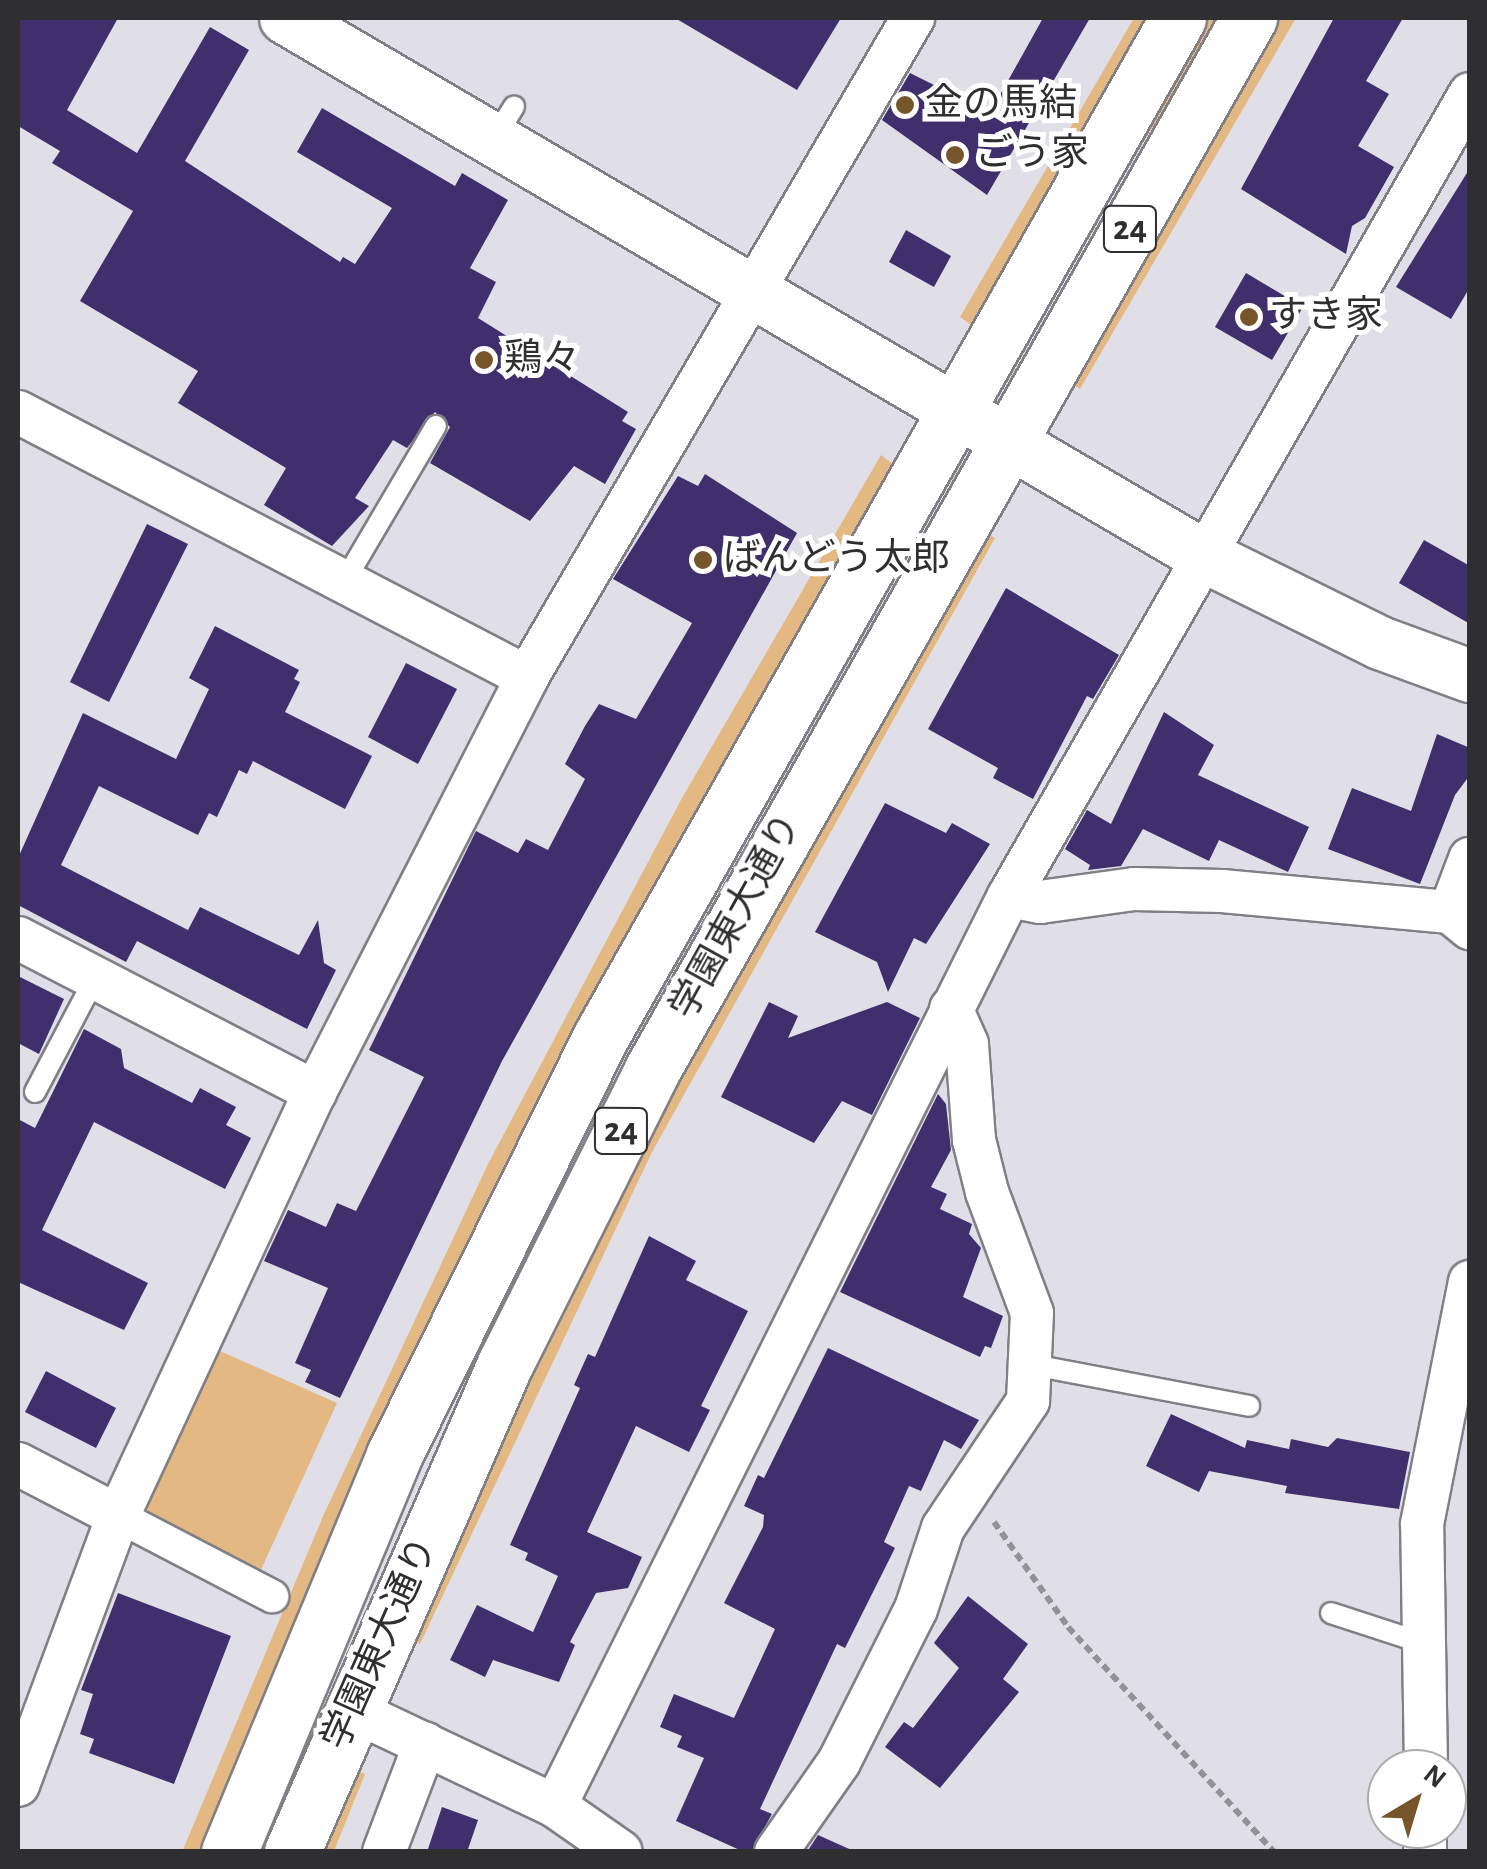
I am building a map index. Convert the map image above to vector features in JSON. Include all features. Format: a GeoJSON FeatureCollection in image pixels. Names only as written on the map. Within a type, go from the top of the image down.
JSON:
{"type":"FeatureCollection","features":[{"type":"Feature","properties":{"kind":"main road","name":"学園東大通り"},"geometry":{"type":"LineString","coordinates":[[229,1852],[394,1455],[530,1176],[702,849],[1178,18]]}},
{"type":"Feature","properties":{"kind":"main road","name":"学園東大通り"},"geometry":{"type":"LineString","coordinates":[[292,1852],[350,1709],[513,1348],[652,1070],[1249,18]]}},
{"type":"Feature","properties":{"kind":"street"},"geometry":{"type":"LineString","coordinates":[[286,18],[504,122],[754,290],[1202,555],[1380,643],[1470,676]]}},
{"type":"Feature","properties":{"kind":"street"},"geometry":{"type":"LineString","coordinates":[[18,1785],[118,1516],[315,1092],[527,677],[913,18]]}},
{"type":"Feature","properties":{"kind":"street"},"geometry":{"type":"LineString","coordinates":[[555,1806],[1009,896],[1470,94]]}},
{"type":"Feature","properties":{"kind":"street"},"geometry":{"type":"LineString","coordinates":[[18,412],[527,677]]}},
{"type":"Feature","properties":{"kind":"street"},"geometry":{"type":"LineString","coordinates":[[1009,896],[1040,902],[1134,889],[1222,891],[1460,920],[1470,859]]}},
{"type":"Feature","properties":{"kind":"street"},"geometry":{"type":"LineString","coordinates":[[18,938],[315,1092]]}},
{"type":"Feature","properties":{"kind":"street"},"geometry":{"type":"LineString","coordinates":[[776,1852],[838,1762],[916,1608],[943,1528],[1028,1401],[1033,1365],[1032,1313],[987,1192],[974,1140],[967,1044],[951,1008]]}},
{"type":"Feature","properties":{"kind":"street"},"geometry":{"type":"LineString","coordinates":[[1426,1749],[1422,1524],[1470,1282]]}},
{"type":"Feature","properties":{"kind":"street"},"geometry":{"type":"LineString","coordinates":[[18,1464],[272,1596]]}},
{"type":"Feature","properties":{"kind":"street"},"geometry":{"type":"LineString","coordinates":[[350,1709],[555,1806],[622,1852]]}},
{"type":"Feature","properties":{"kind":"street"},"geometry":{"type":"LineString","coordinates":[[384,1852],[425,1744]]}},
{"type":"Feature","properties":{"kind":"lane"},"geometry":{"type":"LineString","coordinates":[[344,582],[436,426]]}},
{"type":"Feature","properties":{"kind":"lane"},"geometry":{"type":"LineString","coordinates":[[34,1092],[96,978]]}},
{"type":"Feature","properties":{"kind":"lane"},"geometry":{"type":"LineString","coordinates":[[1033,1365],[1249,1406]]}},
{"type":"Feature","properties":{"kind":"lane"},"geometry":{"type":"LineString","coordinates":[[1332,1613],[1423,1643]]}},
{"type":"Feature","properties":{"kind":"path"},"geometry":{"type":"LineString","coordinates":[[971,1490],[1068,1628],[1274,1852]]}},
{"type":"Feature","properties":{"kind":"shaded area"},"geometry":{"type":"Polygon","coordinates":[[[1134,18],[1154,18],[974,327],[960,317],[1134,18]]]}},
{"type":"Feature","properties":{"kind":"shaded area"},"geometry":{"type":"Polygon","coordinates":[[[1204,18],[1224,18],[1097,213],[1204,18]]]}},
{"type":"Feature","properties":{"kind":"shaded area"},"geometry":{"type":"Polygon","coordinates":[[[1276,18],[1296,18],[1080,389],[1065,379],[1276,18]]]}},
{"type":"Feature","properties":{"kind":"shaded area"},"geometry":{"type":"Polygon","coordinates":[[[881,455],[894,465],[629,932],[298,1615],[201,1851],[182,1852],[324,1514],[488,1164],[682,798],[881,455]]]}},
{"type":"Feature","properties":{"kind":"shaded area"},"geometry":{"type":"Polygon","coordinates":[[[979,528],[995,538],[652,1152],[420,1644],[405,1635],[636,1144],[979,528]]]}},
{"type":"Feature","properties":{"kind":"shaded area"},"geometry":{"type":"Polygon","coordinates":[[[211,1347],[337,1403],[260,1572],[134,1515],[211,1347]]]}},
{"type":"Feature","properties":{"kind":"shaded area"},"geometry":{"type":"Polygon","coordinates":[[[349,1767],[365,1774],[334,1851],[314,1852],[349,1767]]]}},
{"type":"Feature","properties":{"kind":"building"},"geometry":{"type":"Polygon","coordinates":[[[18,18],[118,18],[67,110],[137,153],[210,27],[249,50],[185,161],[340,262],[343,257],[355,264],[392,208],[297,152],[322,108],[455,186],[462,173],[508,200],[470,268],[496,282],[478,318],[628,412],[622,421],[636,429],[605,484],[574,466],[530,521],[430,463],[450,427],[435,412],[407,448],[393,440],[355,498],[369,506],[332,546],[264,505],[286,468],[178,403],[198,371],[80,301],[133,211],[52,163],[60,151],[18,126],[18,18]]]}},
{"type":"Feature","properties":{"kind":"building"},"geometry":{"type":"Polygon","coordinates":[[[675,18],[841,18],[797,90],[675,18]]]}},
{"type":"Feature","properties":{"kind":"building"},"geometry":{"type":"Polygon","coordinates":[[[1043,18],[1090,18],[987,195],[882,120],[910,73],[990,113],[1043,18]]]}},
{"type":"Feature","properties":{"kind":"building"},"geometry":{"type":"Polygon","coordinates":[[[1334,18],[1403,18],[1366,81],[1389,94],[1358,146],[1394,167],[1365,218],[1352,226],[1346,254],[1241,189],[1334,18]]]}},
{"type":"Feature","properties":{"kind":"building"},"geometry":{"type":"Polygon","coordinates":[[[1470,168],[1470,287],[1451,319],[1396,287],[1470,168]]]}},
{"type":"Feature","properties":{"kind":"building"},"geometry":{"type":"Polygon","coordinates":[[[906,230],[951,256],[934,287],[889,262],[906,230]]]}},
{"type":"Feature","properties":{"kind":"building","name":"すき家"},"geometry":{"type":"Polygon","coordinates":[[[1246,273],[1303,307],[1272,360],[1215,327],[1246,273]]]}},
{"type":"Feature","properties":{"kind":"building"},"geometry":{"type":"Polygon","coordinates":[[[705,474],[797,533],[502,1061],[340,1398],[305,1382],[311,1370],[295,1363],[328,1288],[264,1261],[288,1210],[326,1227],[337,1203],[356,1211],[424,1077],[369,1050],[476,831],[518,853],[526,839],[548,850],[585,779],[565,764],[585,726],[599,704],[636,719],[692,623],[613,579],[678,476],[698,486],[705,474]]]}},
{"type":"Feature","properties":{"kind":"building"},"geometry":{"type":"Polygon","coordinates":[[[147,524],[188,544],[109,702],[70,682],[147,524]]]}},
{"type":"Feature","properties":{"kind":"building"},"geometry":{"type":"Polygon","coordinates":[[[1424,540],[1470,566],[1470,624],[1399,583],[1424,540]]]}},
{"type":"Feature","properties":{"kind":"building"},"geometry":{"type":"Polygon","coordinates":[[[1006,588],[1119,655],[1093,699],[1087,696],[1033,799],[993,778],[998,768],[928,729],[1006,588]]]}},
{"type":"Feature","properties":{"kind":"building"},"geometry":{"type":"Polygon","coordinates":[[[215,626],[299,670],[294,679],[300,682],[285,712],[372,756],[345,809],[253,761],[247,774],[239,770],[217,817],[209,813],[198,835],[99,786],[61,865],[188,930],[200,907],[299,955],[318,920],[324,963],[336,970],[307,1029],[137,941],[126,962],[18,905],[18,858],[83,713],[176,759],[209,689],[189,678],[215,626]]]}},
{"type":"Feature","properties":{"kind":"building"},"geometry":{"type":"Polygon","coordinates":[[[406,663],[457,689],[418,764],[368,737],[406,663]]]}},
{"type":"Feature","properties":{"kind":"building"},"geometry":{"type":"Polygon","coordinates":[[[1164,712],[1214,745],[1198,775],[1309,827],[1288,872],[1219,840],[1209,861],[1143,829],[1121,866],[1088,870],[1090,865],[1065,849],[1087,810],[1111,824],[1164,712]]]}},
{"type":"Feature","properties":{"kind":"building"},"geometry":{"type":"Polygon","coordinates":[[[1437,734],[1470,748],[1470,775],[1455,795],[1420,884],[1328,849],[1352,788],[1411,811],[1437,734]]]}},
{"type":"Feature","properties":{"kind":"building"},"geometry":{"type":"Polygon","coordinates":[[[885,803],[946,833],[952,823],[990,844],[926,944],[914,938],[888,992],[877,962],[815,932],[885,803]]]}},
{"type":"Feature","properties":{"kind":"building"},"geometry":{"type":"Polygon","coordinates":[[[18,976],[64,999],[39,1054],[18,1043],[18,976]]]}},
{"type":"Feature","properties":{"kind":"building"},"geometry":{"type":"Polygon","coordinates":[[[769,1002],[798,1016],[788,1038],[887,1002],[920,1018],[872,1115],[842,1101],[814,1143],[721,1097],[769,1002]]]}},
{"type":"Feature","properties":{"kind":"building"},"geometry":{"type":"Polygon","coordinates":[[[84,1029],[121,1049],[124,1068],[192,1103],[200,1088],[236,1107],[226,1125],[251,1138],[225,1189],[94,1122],[42,1230],[148,1283],[124,1330],[18,1282],[18,1119],[35,1128],[84,1029]]]}},
{"type":"Feature","properties":{"kind":"building"},"geometry":{"type":"Polygon","coordinates":[[[938,1094],[946,1104],[951,1150],[931,1187],[947,1194],[940,1209],[972,1224],[969,1234],[981,1248],[963,1297],[1003,1316],[991,1348],[985,1346],[980,1357],[840,1292],[938,1094]]]}},
{"type":"Feature","properties":{"kind":"building"},"geometry":{"type":"Polygon","coordinates":[[[649,1236],[696,1261],[686,1280],[748,1311],[701,1406],[710,1410],[689,1452],[636,1426],[587,1532],[642,1557],[628,1588],[596,1593],[570,1642],[575,1645],[559,1682],[493,1660],[485,1677],[450,1660],[477,1605],[533,1632],[558,1576],[525,1560],[528,1553],[510,1545],[580,1388],[574,1385],[588,1354],[595,1357],[649,1236]]]}},
{"type":"Feature","properties":{"kind":"building"},"geometry":{"type":"Polygon","coordinates":[[[828,1348],[979,1420],[961,1449],[944,1440],[921,1491],[909,1486],[884,1542],[895,1548],[845,1648],[837,1644],[760,1809],[772,1814],[751,1852],[744,1852],[676,1821],[704,1758],[677,1747],[682,1736],[660,1727],[674,1694],[734,1718],[775,1629],[724,1603],[763,1527],[764,1515],[744,1506],[758,1475],[764,1478],[828,1348]]]}},
{"type":"Feature","properties":{"kind":"building"},"geometry":{"type":"Polygon","coordinates":[[[46,1371],[116,1408],[96,1448],[25,1412],[46,1371]]]}},
{"type":"Feature","properties":{"kind":"building"},"geometry":{"type":"Polygon","coordinates":[[[1171,1414],[1245,1448],[1247,1440],[1289,1449],[1291,1439],[1328,1447],[1337,1438],[1410,1452],[1399,1509],[1285,1493],[1287,1486],[1209,1471],[1199,1492],[1146,1466],[1171,1414]]]}},
{"type":"Feature","properties":{"kind":"building"},"geometry":{"type":"Polygon","coordinates":[[[118,1593],[231,1636],[174,1784],[89,1753],[94,1739],[80,1734],[93,1694],[81,1690],[118,1593]]]}},
{"type":"Feature","properties":{"kind":"building"},"geometry":{"type":"Polygon","coordinates":[[[968,1596],[1028,1644],[1003,1679],[1019,1692],[940,1788],[885,1747],[904,1722],[913,1728],[959,1668],[934,1643],[968,1596]]]}},
{"type":"Feature","properties":{"kind":"building"},"geometry":{"type":"Polygon","coordinates":[[[442,1807],[478,1820],[467,1852],[427,1852],[442,1807]]]}},
{"type":"Feature","properties":{"kind":"building"},"geometry":{"type":"Polygon","coordinates":[[[818,1835],[856,1852],[807,1852],[818,1835]]]}},
{"type":"Feature","properties":{"kind":"place","name":"金の馬結"},"geometry":{"type":"Point","coordinates":[905,105]}},
{"type":"Feature","properties":{"kind":"place","name":"ごう家"},"geometry":{"type":"Point","coordinates":[955,155]}},
{"type":"Feature","properties":{"kind":"place","name":"すき家"},"geometry":{"type":"Point","coordinates":[1249,317]}},
{"type":"Feature","properties":{"kind":"place","name":"鶏々"},"geometry":{"type":"Point","coordinates":[484,360]}},
{"type":"Feature","properties":{"kind":"place","name":"ばんどう太郎"},"geometry":{"type":"Point","coordinates":[703,560]}}]}
